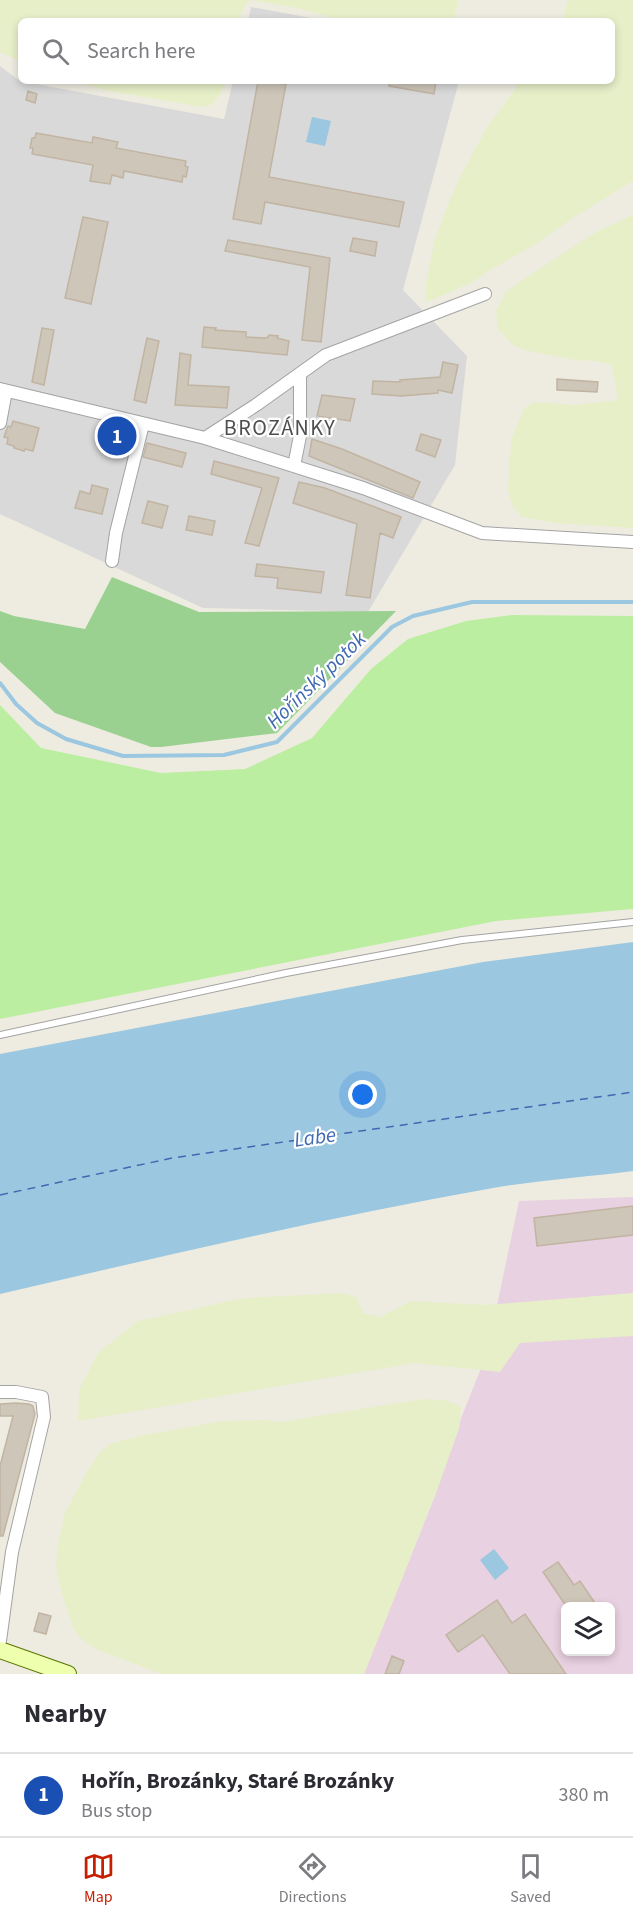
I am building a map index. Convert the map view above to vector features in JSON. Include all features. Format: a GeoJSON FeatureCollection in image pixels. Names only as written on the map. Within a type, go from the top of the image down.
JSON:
{"type":"FeatureCollection","features":[{"type":"Feature","properties":{"kind":"street"},"geometry":{"type":"LineString","coordinates":[[205,438],[326,355],[485,294]]}},
{"type":"Feature","properties":{"kind":"street"},"geometry":{"type":"LineString","coordinates":[[294,466],[300,436],[300,374]]}},
{"type":"Feature","properties":{"kind":"street"},"geometry":{"type":"LineString","coordinates":[[0,423],[3,390],[205,438],[363,488],[482,533],[633,542]]}},
{"type":"Feature","properties":{"kind":"street"},"geometry":{"type":"LineString","coordinates":[[112,561],[116,532],[143,424]]}},
{"type":"Feature","properties":{"kind":"street"},"geometry":{"type":"LineString","coordinates":[[0,1392],[16,1392],[42,1398],[44,1417],[12,1552],[0,1641]]}},
{"type":"Feature","properties":{"kind":"street"},"geometry":{"type":"LineString","coordinates":[[0,1650],[68,1674]]}},
{"type":"Feature","properties":{"kind":"lane"},"geometry":{"type":"LineString","coordinates":[[0,1035],[286,973],[462,940],[633,922]]}},
{"type":"Feature","properties":{"kind":"shaded area"},"geometry":{"type":"Polygon","coordinates":[[[251,7],[312,18],[249,18],[251,7]]]}},
{"type":"Feature","properties":{"kind":"shaded area"},"geometry":{"type":"Polygon","coordinates":[[[0,66],[18,80],[18,84],[36,84],[224,119],[232,84],[458,84],[403,290],[467,356],[455,465],[368,612],[203,608],[0,514],[0,66]]]}},
{"type":"Feature","properties":{"kind":"shaded area"},"geometry":{"type":"Polygon","coordinates":[[[633,1197],[633,1674],[364,1674],[436,1493],[460,1421],[487,1353],[519,1201],[633,1197]]]}},
{"type":"Feature","properties":{"kind":"green space"},"geometry":{"type":"Polygon","coordinates":[[[0,0],[251,0],[247,2],[239,18],[18,18],[18,61],[0,52],[0,0]]]}},
{"type":"Feature","properties":{"kind":"green space"},"geometry":{"type":"Polygon","coordinates":[[[251,0],[459,0],[454,18],[333,18],[301,9],[251,0]]]}},
{"type":"Feature","properties":{"kind":"green space"},"geometry":{"type":"Polygon","coordinates":[[[568,0],[633,0],[633,181],[473,282],[425,302],[434,243],[459,179],[486,129],[519,84],[615,84],[615,18],[563,18],[568,0]]]}},
{"type":"Feature","properties":{"kind":"green space"},"geometry":{"type":"Polygon","coordinates":[[[85,84],[223,84],[222,91],[213,104],[202,107],[108,91],[85,84]]]}},
{"type":"Feature","properties":{"kind":"green space"},"geometry":{"type":"Polygon","coordinates":[[[633,215],[633,528],[556,523],[522,517],[513,507],[508,491],[511,441],[524,408],[535,402],[576,405],[618,400],[612,365],[524,350],[513,345],[498,329],[496,311],[505,293],[518,283],[596,232],[633,215]]]}},
{"type":"Feature","properties":{"kind":"green space"},"geometry":{"type":"Polygon","coordinates":[[[112,577],[199,612],[396,611],[277,733],[151,747],[55,713],[0,662],[0,611],[14,616],[85,629],[112,577]]]}},
{"type":"Feature","properties":{"kind":"green space"},"geometry":{"type":"Polygon","coordinates":[[[511,615],[633,616],[633,909],[496,921],[0,1019],[0,705],[41,748],[161,773],[245,769],[312,738],[371,669],[408,639],[466,621],[511,615]]]}},
{"type":"Feature","properties":{"kind":"green space"},"geometry":{"type":"Polygon","coordinates":[[[342,1293],[356,1297],[363,1313],[380,1317],[411,1301],[486,1305],[633,1293],[633,1336],[520,1343],[500,1372],[414,1363],[78,1421],[79,1390],[98,1353],[138,1321],[244,1298],[342,1293]]]}},
{"type":"Feature","properties":{"kind":"green space"},"geometry":{"type":"Polygon","coordinates":[[[423,1399],[444,1400],[461,1406],[459,1428],[436,1493],[364,1674],[161,1674],[96,1649],[79,1637],[73,1627],[62,1594],[56,1568],[58,1546],[64,1515],[88,1470],[101,1451],[112,1443],[224,1421],[281,1422],[423,1399]]]}},
{"type":"Feature","properties":{"kind":"water"},"geometry":{"type":"Polygon","coordinates":[[[312,117],[331,121],[325,146],[306,142],[312,117]]]}},
{"type":"Feature","properties":{"kind":"water","name":"Labe"},"geometry":{"type":"Polygon","coordinates":[[[633,942],[633,1171],[511,1185],[369,1211],[0,1294],[0,1054],[483,962],[633,942]]]}},
{"type":"Feature","properties":{"kind":"water"},"geometry":{"type":"Polygon","coordinates":[[[494,1549],[509,1568],[495,1580],[480,1560],[494,1549]]]}},
{"type":"Feature","properties":{"kind":"building"},"geometry":{"type":"Polygon","coordinates":[[[257,84],[286,84],[269,177],[404,202],[399,227],[265,202],[261,224],[233,219],[257,84]]]}},
{"type":"Feature","properties":{"kind":"building"},"geometry":{"type":"Polygon","coordinates":[[[389,84],[436,84],[434,94],[389,86],[389,84]]]}},
{"type":"Feature","properties":{"kind":"building"},"geometry":{"type":"Polygon","coordinates":[[[28,91],[37,94],[35,103],[26,100],[28,91]]]}},
{"type":"Feature","properties":{"kind":"building"},"geometry":{"type":"Polygon","coordinates":[[[36,133],[92,143],[93,137],[118,142],[116,148],[186,161],[185,166],[188,167],[186,177],[183,176],[182,182],[124,171],[123,178],[112,175],[110,184],[90,181],[93,165],[32,154],[33,148],[30,148],[32,138],[35,138],[36,133]]]}},
{"type":"Feature","properties":{"kind":"building"},"geometry":{"type":"Polygon","coordinates":[[[83,217],[108,222],[91,304],[65,298],[83,217]]]}},
{"type":"Feature","properties":{"kind":"building"},"geometry":{"type":"Polygon","coordinates":[[[353,238],[377,242],[375,256],[350,251],[353,238]]]}},
{"type":"Feature","properties":{"kind":"building"},"geometry":{"type":"Polygon","coordinates":[[[228,240],[330,258],[321,342],[302,340],[310,267],[225,251],[228,240]]]}},
{"type":"Feature","properties":{"kind":"building"},"geometry":{"type":"Polygon","coordinates":[[[204,327],[246,332],[246,337],[278,336],[277,338],[289,341],[287,355],[202,347],[204,327]]]}},
{"type":"Feature","properties":{"kind":"building"},"geometry":{"type":"Polygon","coordinates":[[[42,328],[54,330],[44,385],[32,382],[42,328]]]}},
{"type":"Feature","properties":{"kind":"building"},"geometry":{"type":"Polygon","coordinates":[[[147,338],[159,341],[146,403],[134,400],[147,338]]]}},
{"type":"Feature","properties":{"kind":"building"},"geometry":{"type":"Polygon","coordinates":[[[180,353],[191,355],[188,385],[229,387],[227,408],[175,405],[180,353]]]}},
{"type":"Feature","properties":{"kind":"building"},"geometry":{"type":"Polygon","coordinates":[[[443,362],[458,365],[452,393],[438,390],[438,393],[402,396],[372,394],[373,381],[400,382],[400,380],[440,377],[443,362]]]}},
{"type":"Feature","properties":{"kind":"building"},"geometry":{"type":"Polygon","coordinates":[[[557,379],[598,382],[597,392],[557,390],[557,379]]]}},
{"type":"Feature","properties":{"kind":"building"},"geometry":{"type":"Polygon","coordinates":[[[322,395],[355,399],[350,421],[317,416],[322,395]]]}},
{"type":"Feature","properties":{"kind":"building"},"geometry":{"type":"Polygon","coordinates":[[[13,421],[39,428],[33,451],[25,449],[24,451],[7,444],[8,438],[4,437],[8,426],[11,427],[13,421]]]}},
{"type":"Feature","properties":{"kind":"building"},"geometry":{"type":"Polygon","coordinates":[[[421,434],[441,440],[435,457],[416,450],[421,434]]]}},
{"type":"Feature","properties":{"kind":"building"},"geometry":{"type":"Polygon","coordinates":[[[312,439],[342,449],[420,482],[413,498],[309,456],[312,439]]]}},
{"type":"Feature","properties":{"kind":"building"},"geometry":{"type":"Polygon","coordinates":[[[147,443],[186,453],[182,467],[143,457],[147,443]]]}},
{"type":"Feature","properties":{"kind":"building"},"geometry":{"type":"Polygon","coordinates":[[[214,461],[279,478],[259,546],[245,543],[262,488],[211,474],[214,461]]]}},
{"type":"Feature","properties":{"kind":"building"},"geometry":{"type":"Polygon","coordinates":[[[299,482],[325,488],[401,517],[393,538],[380,533],[370,598],[346,595],[357,524],[293,503],[299,482]]]}},
{"type":"Feature","properties":{"kind":"building"},"geometry":{"type":"Polygon","coordinates":[[[92,485],[108,489],[102,514],[75,508],[80,491],[90,494],[92,485]]]}},
{"type":"Feature","properties":{"kind":"building"},"geometry":{"type":"Polygon","coordinates":[[[148,501],[168,506],[162,528],[142,523],[148,501]]]}},
{"type":"Feature","properties":{"kind":"building"},"geometry":{"type":"Polygon","coordinates":[[[189,516],[215,521],[212,535],[186,530],[189,516]]]}},
{"type":"Feature","properties":{"kind":"building"},"geometry":{"type":"Polygon","coordinates":[[[257,564],[324,572],[321,593],[277,588],[278,578],[255,576],[257,564]]]}},
{"type":"Feature","properties":{"kind":"building"},"geometry":{"type":"Polygon","coordinates":[[[633,1206],[633,1235],[537,1246],[534,1218],[633,1206]]]}},
{"type":"Feature","properties":{"kind":"building"},"geometry":{"type":"Polygon","coordinates":[[[16,1403],[33,1406],[35,1414],[3,1536],[0,1536],[0,1466],[13,1416],[0,1416],[0,1404],[16,1403]]]}},
{"type":"Feature","properties":{"kind":"building"},"geometry":{"type":"Polygon","coordinates":[[[558,1562],[574,1585],[580,1581],[594,1602],[563,1602],[543,1572],[558,1562]]]}},
{"type":"Feature","properties":{"kind":"building"},"geometry":{"type":"Polygon","coordinates":[[[497,1600],[512,1623],[525,1614],[566,1674],[510,1674],[483,1635],[458,1652],[446,1635],[497,1600]]]}},
{"type":"Feature","properties":{"kind":"building"},"geometry":{"type":"Polygon","coordinates":[[[39,1613],[51,1616],[46,1634],[34,1631],[39,1613]]]}},
{"type":"Feature","properties":{"kind":"building"},"geometry":{"type":"Polygon","coordinates":[[[392,1656],[404,1661],[399,1674],[385,1674],[392,1656]]]}},
{"type":"Feature","properties":{"kind":"waterway","name":"Hořínský potok"},"geometry":{"type":"LineString","coordinates":[[0,683],[16,704],[37,723],[66,739],[123,756],[224,755],[277,742],[392,627],[413,616],[472,602],[633,602]]}},
{"type":"Feature","properties":{"kind":"ferry route"},"geometry":{"type":"LineString","coordinates":[[0,1195],[172,1158],[633,1092]]}},
{"type":"Feature","properties":{"kind":"place","name":"Hořín, Brozánky, Staré Brozánky"},"geometry":{"type":"Point","coordinates":[117,436]}},
{"type":"Feature","properties":{"kind":"district","name":"BROZÁNKY"},"geometry":{"type":"Point","coordinates":[280,428]}}]}
